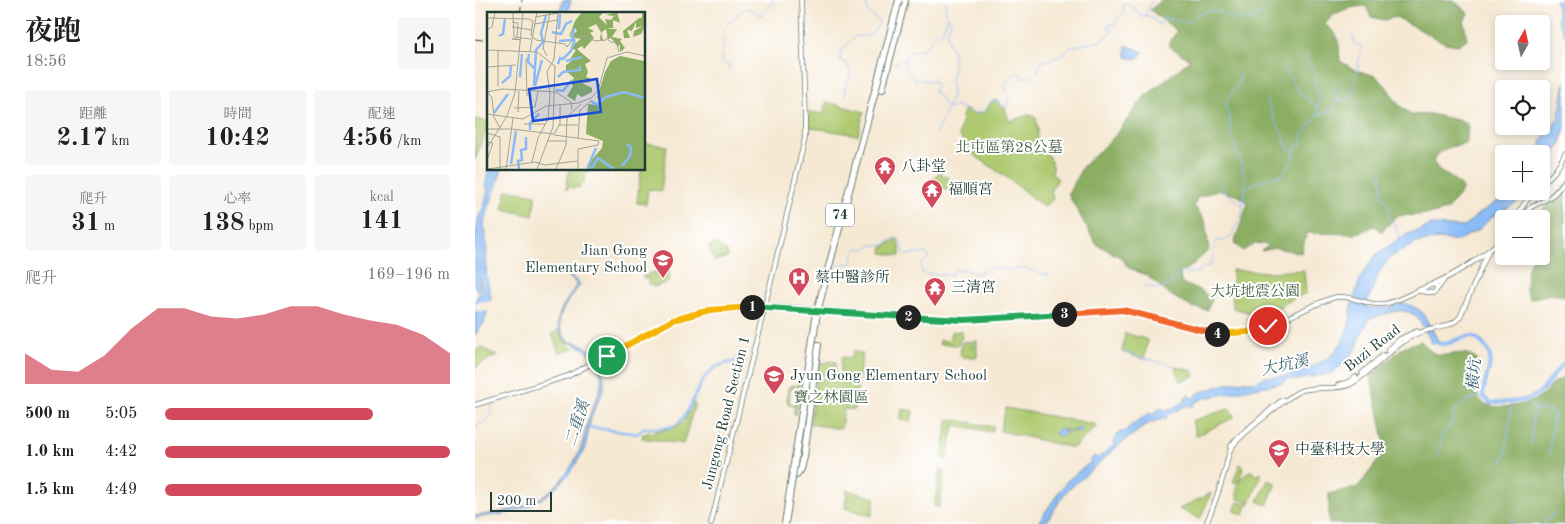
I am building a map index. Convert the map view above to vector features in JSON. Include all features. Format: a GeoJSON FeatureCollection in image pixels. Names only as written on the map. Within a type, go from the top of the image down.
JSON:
{"type":"FeatureCollection","features":[{"type":"Feature","properties":{"kind":"highway"},"geometry":{"type":"LineString","coordinates":[[874,86],[900,0]]}},
{"type":"Feature","properties":{"kind":"highway"},"geometry":{"type":"LineString","coordinates":[[882,89],[900,0]]}},
{"type":"Feature","properties":{"kind":"highway","name":"74"},"geometry":{"type":"LineString","coordinates":[[817,312],[900,0]]}},
{"type":"Feature","properties":{"kind":"highway","name":"74"},"geometry":{"type":"LineString","coordinates":[[787,524],[819,318],[900,0]]}},
{"type":"Feature","properties":{"kind":"highway","name":"74"},"geometry":{"type":"LineString","coordinates":[[787,524],[817,312],[823,281],[867,110]]}},
{"type":"Feature","properties":{"kind":"highway","name":"74"},"geometry":{"type":"LineString","coordinates":[[796,475],[800,469],[803,456],[818,345]]}},
{"type":"Feature","properties":{"kind":"main road","name":"Jungong Road Section 1"},"geometry":{"type":"LineString","coordinates":[[711,524],[805,138],[801,0]]}},
{"type":"Feature","properties":{"kind":"main road"},"geometry":{"type":"LineString","coordinates":[[1550,177],[1561,165],[1565,154]]}},
{"type":"Feature","properties":{"kind":"main road"},"geometry":{"type":"LineString","coordinates":[[1525,210],[1547,199],[1559,189],[1565,180]]}},
{"type":"Feature","properties":{"kind":"main road"},"geometry":{"type":"LineString","coordinates":[[475,405],[559,379],[594,363],[673,320],[710,310],[765,307],[958,320],[1123,310],[1206,332],[1225,334],[1247,332],[1262,328],[1340,297],[1386,304],[1420,290],[1428,289],[1433,284],[1445,279],[1488,252],[1495,245]]}},
{"type":"Feature","properties":{"kind":"main road","name":"Buzi Road"},"geometry":{"type":"LineString","coordinates":[[1205,524],[1231,445],[1261,416],[1285,397],[1303,388],[1319,385],[1335,386],[1348,382],[1400,339],[1423,329],[1449,323],[1459,317],[1488,252]]}},
{"type":"Feature","properties":{"kind":"main road"},"geometry":{"type":"LineString","coordinates":[[1428,289],[1434,293],[1445,279]]}},
{"type":"Feature","properties":{"kind":"main road"},"geometry":{"type":"LineString","coordinates":[[1433,284],[1437,288]]}},
{"type":"Feature","properties":{"kind":"green space"},"geometry":{"type":"Polygon","coordinates":[[[1161,0],[1453,0],[1468,13],[1464,22],[1467,39],[1458,45],[1445,43],[1396,17],[1384,20],[1371,17],[1366,6],[1349,8],[1338,13],[1325,25],[1337,36],[1340,61],[1355,70],[1376,76],[1386,86],[1398,104],[1412,115],[1430,114],[1466,122],[1468,128],[1466,144],[1447,148],[1439,153],[1433,161],[1440,172],[1452,178],[1463,189],[1447,210],[1432,214],[1397,216],[1381,232],[1375,226],[1355,234],[1307,233],[1301,253],[1276,248],[1261,251],[1270,245],[1255,243],[1243,251],[1234,243],[1248,203],[1239,196],[1217,190],[1197,198],[1194,206],[1205,220],[1209,250],[1189,268],[1180,272],[1181,283],[1202,291],[1212,300],[1207,310],[1191,307],[1172,296],[1146,275],[1129,268],[1120,257],[1096,244],[1068,194],[1083,166],[1115,136],[1144,97],[1190,60],[1168,45],[1177,31],[1150,10],[1161,0]]]}},
{"type":"Feature","properties":{"kind":"green space","name":"北屯區第28公墓"},"geometry":{"type":"Polygon","coordinates":[[[996,100],[1005,108],[1009,121],[1030,115],[1036,118],[1038,146],[1041,151],[1047,152],[1053,166],[1052,174],[1058,179],[1051,190],[1053,199],[1044,207],[1009,179],[968,151],[970,146],[959,136],[965,109],[973,114],[984,112],[996,100]]]}},
{"type":"Feature","properties":{"kind":"green space"},"geometry":{"type":"Polygon","coordinates":[[[827,102],[864,112],[858,135],[807,127],[809,112],[823,114],[827,102]]]}},
{"type":"Feature","properties":{"kind":"green space"},"geometry":{"type":"Polygon","coordinates":[[[475,119],[487,122],[487,127],[475,160],[475,119]]]}},
{"type":"Feature","properties":{"kind":"green space"},"geometry":{"type":"Polygon","coordinates":[[[645,143],[667,146],[661,191],[648,189],[646,204],[637,203],[641,170],[645,170],[645,143]]]}},
{"type":"Feature","properties":{"kind":"green space"},"geometry":{"type":"Polygon","coordinates":[[[569,170],[592,170],[591,172],[586,171],[584,183],[580,187],[572,188],[569,186],[566,189],[569,170]]]}},
{"type":"Feature","properties":{"kind":"green space"},"geometry":{"type":"Polygon","coordinates":[[[939,172],[958,184],[952,193],[931,183],[939,172]]]}},
{"type":"Feature","properties":{"kind":"green space"},"geometry":{"type":"Polygon","coordinates":[[[1565,185],[1565,296],[1550,294],[1530,299],[1526,291],[1529,265],[1550,265],[1550,210],[1543,210],[1565,185]]]}},
{"type":"Feature","properties":{"kind":"green space"},"geometry":{"type":"Polygon","coordinates":[[[507,190],[536,195],[533,216],[503,209],[507,190]]]}},
{"type":"Feature","properties":{"kind":"green space"},"geometry":{"type":"Polygon","coordinates":[[[897,239],[900,256],[882,253],[883,247],[897,239]]]}},
{"type":"Feature","properties":{"kind":"green space"},"geometry":{"type":"Polygon","coordinates":[[[717,244],[727,252],[728,257],[714,261],[709,246],[717,244]]]}},
{"type":"Feature","properties":{"kind":"green space"},"geometry":{"type":"Polygon","coordinates":[[[669,267],[670,277],[668,282],[654,287],[648,283],[648,278],[644,279],[643,276],[669,267]]]}},
{"type":"Feature","properties":{"kind":"green space","name":"大坑地震公園"},"geometry":{"type":"Polygon","coordinates":[[[1232,270],[1269,272],[1304,270],[1306,293],[1287,302],[1272,313],[1254,314],[1233,308],[1232,270]]]}},
{"type":"Feature","properties":{"kind":"green space"},"geometry":{"type":"Polygon","coordinates":[[[559,330],[562,338],[573,349],[559,353],[552,334],[559,330]]]}},
{"type":"Feature","properties":{"kind":"green space"},"geometry":{"type":"Polygon","coordinates":[[[962,331],[959,345],[939,344],[940,340],[949,341],[951,332],[962,331]]]}},
{"type":"Feature","properties":{"kind":"green space"},"geometry":{"type":"Polygon","coordinates":[[[1125,333],[1148,340],[1144,359],[1122,352],[1125,333]]]}},
{"type":"Feature","properties":{"kind":"green space"},"geometry":{"type":"Polygon","coordinates":[[[971,341],[971,348],[973,349],[973,341],[977,341],[977,357],[961,357],[962,342],[971,341]]]}},
{"type":"Feature","properties":{"kind":"green space"},"geometry":{"type":"Polygon","coordinates":[[[1421,341],[1432,352],[1444,355],[1466,354],[1477,360],[1470,374],[1475,389],[1482,402],[1495,407],[1529,402],[1541,396],[1553,383],[1565,378],[1565,524],[1329,524],[1329,494],[1358,487],[1386,450],[1371,376],[1403,347],[1421,341]]]}},
{"type":"Feature","properties":{"kind":"green space"},"geometry":{"type":"Polygon","coordinates":[[[481,347],[498,356],[489,359],[475,368],[475,351],[481,347]]]}},
{"type":"Feature","properties":{"kind":"green space"},"geometry":{"type":"Polygon","coordinates":[[[853,351],[863,354],[858,380],[841,377],[840,375],[842,357],[852,358],[853,351]]]}},
{"type":"Feature","properties":{"kind":"green space"},"geometry":{"type":"Polygon","coordinates":[[[828,361],[836,362],[835,375],[818,374],[818,362],[828,363],[828,361]]]}},
{"type":"Feature","properties":{"kind":"green space"},"geometry":{"type":"Polygon","coordinates":[[[1175,366],[1193,371],[1195,376],[1180,382],[1175,366]]]}},
{"type":"Feature","properties":{"kind":"green space","name":"寶之林園區"},"geometry":{"type":"Polygon","coordinates":[[[816,378],[858,384],[854,410],[844,409],[841,429],[810,424],[816,378]]]}},
{"type":"Feature","properties":{"kind":"green space"},"geometry":{"type":"Polygon","coordinates":[[[800,379],[796,414],[794,414],[795,406],[789,405],[787,401],[788,388],[793,385],[798,387],[800,379]],[[794,387],[790,389],[789,400],[791,405],[796,402],[797,390],[794,387]]]}},
{"type":"Feature","properties":{"kind":"green space"},"geometry":{"type":"Polygon","coordinates":[[[693,402],[695,404],[683,444],[642,438],[643,434],[676,427],[685,419],[693,402]]]}},
{"type":"Feature","properties":{"kind":"green space"},"geometry":{"type":"Polygon","coordinates":[[[1006,408],[1095,424],[1096,427],[1073,448],[1001,431],[1006,408]]]}},
{"type":"Feature","properties":{"kind":"green space"},"geometry":{"type":"Polygon","coordinates":[[[902,409],[913,411],[911,422],[900,420],[902,409]]]}},
{"type":"Feature","properties":{"kind":"green space"},"geometry":{"type":"Polygon","coordinates":[[[1230,409],[1234,416],[1233,418],[1196,436],[1192,421],[1230,409]]]}},
{"type":"Feature","properties":{"kind":"green space"},"geometry":{"type":"Polygon","coordinates":[[[950,419],[994,427],[992,432],[954,425],[947,460],[942,458],[948,421],[950,419]]]}},
{"type":"Feature","properties":{"kind":"green space"},"geometry":{"type":"Polygon","coordinates":[[[1240,464],[1244,466],[1238,483],[1233,482],[1240,464]]]}},
{"type":"Feature","properties":{"kind":"green space"},"geometry":{"type":"Polygon","coordinates":[[[940,469],[945,471],[939,507],[934,506],[940,469]]]}},
{"type":"Feature","properties":{"kind":"green space"},"geometry":{"type":"Polygon","coordinates":[[[1252,471],[1258,476],[1260,472],[1262,473],[1249,505],[1247,504],[1248,500],[1238,499],[1237,491],[1239,482],[1245,474],[1252,471]]]}},
{"type":"Feature","properties":{"kind":"green space"},"geometry":{"type":"Polygon","coordinates":[[[1268,480],[1276,483],[1267,505],[1258,501],[1268,480]]]}},
{"type":"Feature","properties":{"kind":"green space"},"geometry":{"type":"Polygon","coordinates":[[[847,490],[875,498],[872,516],[845,508],[847,490]]]}},
{"type":"Feature","properties":{"kind":"green space"},"geometry":{"type":"Polygon","coordinates":[[[1211,493],[1200,519],[1179,509],[1211,493]]]}},
{"type":"Feature","properties":{"kind":"green space"},"geometry":{"type":"Polygon","coordinates":[[[1238,502],[1247,505],[1244,515],[1234,511],[1238,502]]]}},
{"type":"Feature","properties":{"kind":"water"},"geometry":{"type":"Polygon","coordinates":[[[563,0],[571,0],[568,12],[560,12],[563,0]]]}},
{"type":"Feature","properties":{"kind":"water"},"geometry":{"type":"Polygon","coordinates":[[[1555,0],[1560,0],[1565,18],[1565,35],[1558,19],[1555,0]]]}},
{"type":"Feature","properties":{"kind":"water"},"geometry":{"type":"Polygon","coordinates":[[[1126,45],[1143,52],[1138,59],[1126,57],[1126,45]]]}},
{"type":"Feature","properties":{"kind":"water"},"geometry":{"type":"Polygon","coordinates":[[[1565,80],[1565,127],[1561,143],[1550,162],[1550,145],[1541,145],[1546,135],[1550,135],[1550,129],[1559,117],[1565,80]]]}},
{"type":"Feature","properties":{"kind":"water"},"geometry":{"type":"Polygon","coordinates":[[[488,170],[502,170],[484,223],[487,247],[486,274],[491,297],[484,323],[475,335],[475,302],[480,292],[481,279],[479,278],[477,291],[475,288],[475,240],[479,216],[488,191],[486,184],[488,170]]]}},
{"type":"Feature","properties":{"kind":"water"},"geometry":{"type":"Polygon","coordinates":[[[1500,200],[1520,200],[1504,210],[1495,210],[1495,215],[1481,228],[1458,241],[1438,239],[1417,243],[1390,257],[1380,271],[1365,307],[1386,308],[1404,303],[1416,308],[1422,312],[1440,344],[1432,343],[1422,324],[1414,315],[1408,312],[1392,312],[1369,318],[1357,347],[1346,362],[1332,373],[1297,380],[1287,380],[1281,383],[1205,398],[1195,402],[1193,407],[1188,405],[1166,418],[1149,423],[1119,445],[1065,493],[1045,524],[1037,524],[1066,482],[1091,462],[1090,460],[1094,456],[1098,458],[1114,445],[1116,435],[1124,432],[1150,413],[1156,414],[1156,411],[1161,407],[1162,410],[1172,408],[1184,402],[1186,400],[1185,397],[1189,395],[1191,399],[1199,393],[1226,384],[1245,381],[1256,382],[1264,377],[1287,376],[1314,366],[1331,356],[1343,341],[1349,325],[1352,304],[1360,279],[1376,255],[1405,235],[1432,225],[1464,227],[1477,215],[1500,200]]]}},
{"type":"Feature","properties":{"kind":"water","name":"二重溪"},"geometry":{"type":"Polygon","coordinates":[[[566,272],[580,284],[565,305],[560,318],[560,325],[568,341],[583,345],[593,353],[600,365],[604,378],[603,391],[592,415],[585,448],[565,478],[534,504],[516,511],[475,518],[475,516],[524,506],[542,497],[566,474],[581,447],[600,389],[601,377],[600,369],[593,357],[582,348],[567,342],[558,326],[558,319],[563,306],[577,284],[566,272]]]}},
{"type":"Feature","properties":{"kind":"water"},"geometry":{"type":"Polygon","coordinates":[[[1080,427],[1083,430],[1080,432],[1063,430],[1067,433],[1060,436],[1054,433],[1058,429],[1074,431],[1080,427]]]}},
{"type":"Feature","properties":{"kind":"pier"},"geometry":{"type":"Polygon","coordinates":[[[493,301],[491,311],[475,311],[475,302],[493,301]]]}},
{"type":"Feature","properties":{"kind":"waterway"},"geometry":{"type":"LineString","coordinates":[[727,25],[745,8],[761,16],[773,0]]}},
{"type":"Feature","properties":{"kind":"waterway"},"geometry":{"type":"LineString","coordinates":[[845,96],[845,87],[851,74],[846,63],[840,60],[841,53],[856,36],[868,36],[880,22],[868,12],[866,4],[862,0]]}},
{"type":"Feature","properties":{"kind":"waterway"},"geometry":{"type":"LineString","coordinates":[[936,133],[952,95],[951,79],[955,68],[953,63],[954,55],[947,35],[951,21],[945,6],[947,0]]}},
{"type":"Feature","properties":{"kind":"waterway"},"geometry":{"type":"LineString","coordinates":[[894,64],[901,60],[905,62],[904,66],[914,79],[934,81],[936,86],[933,91],[939,95],[949,108],[952,109],[955,106],[975,114],[986,111],[991,101],[998,101],[1000,105],[1006,108],[1009,96],[1005,88],[1007,81],[1016,72],[1021,77],[1031,78],[1039,70],[1040,63],[1064,54],[1071,47],[1100,41],[1112,33],[1113,30],[1108,27],[1109,24],[1115,24],[1123,13],[1124,3],[1145,16],[1152,0]]}},
{"type":"Feature","properties":{"kind":"waterway"},"geometry":{"type":"LineString","coordinates":[[1146,16],[1152,17],[1158,24],[1161,24],[1163,18],[1188,22],[1197,14],[1208,11],[1222,13],[1232,20],[1242,17],[1246,21],[1250,21],[1261,14]]}},
{"type":"Feature","properties":{"kind":"waterway"},"geometry":{"type":"LineString","coordinates":[[905,62],[908,52],[925,48],[934,34],[942,32],[948,17]]}},
{"type":"Feature","properties":{"kind":"waterway"},"geometry":{"type":"LineString","coordinates":[[725,28],[721,61],[722,63],[729,64],[729,71]]}},
{"type":"Feature","properties":{"kind":"waterway"},"geometry":{"type":"LineString","coordinates":[[1318,115],[1333,111],[1338,99],[1345,101],[1351,98],[1362,47],[1355,43],[1353,37]]}},
{"type":"Feature","properties":{"kind":"waterway"},"geometry":{"type":"LineString","coordinates":[[1273,177],[1282,175],[1293,160],[1295,148],[1302,144],[1303,140],[1301,137],[1318,115],[1319,94],[1315,85],[1316,75],[1307,58],[1307,53]]}},
{"type":"Feature","properties":{"kind":"waterway"},"geometry":{"type":"LineString","coordinates":[[1284,69],[1298,91],[1315,105]]}},
{"type":"Feature","properties":{"kind":"waterway"},"geometry":{"type":"LineString","coordinates":[[1240,74],[1239,82],[1228,99],[1226,106],[1231,132],[1245,177],[1246,188]]}},
{"type":"Feature","properties":{"kind":"waterway"},"geometry":{"type":"LineString","coordinates":[[1334,88],[1338,99]]}},
{"type":"Feature","properties":{"kind":"waterway"},"geometry":{"type":"LineString","coordinates":[[1266,98],[1277,125],[1283,133],[1287,147],[1293,152]]}},
{"type":"Feature","properties":{"kind":"waterway"},"geometry":{"type":"LineString","coordinates":[[1381,174],[1383,190],[1381,194],[1390,207],[1388,215],[1401,239]]}},
{"type":"Feature","properties":{"kind":"waterway"},"geometry":{"type":"LineString","coordinates":[[1239,220],[1242,215],[1244,191],[1246,188],[1269,178]]}},
{"type":"Feature","properties":{"kind":"waterway"},"geometry":{"type":"LineString","coordinates":[[1220,185],[1227,194],[1243,205]]}},
{"type":"Feature","properties":{"kind":"waterway"},"geometry":{"type":"LineString","coordinates":[[1144,286],[1162,289],[1183,273],[1198,272],[1204,266],[1210,266],[1217,240],[1228,239],[1238,222]]}},
{"type":"Feature","properties":{"kind":"waterway"},"geometry":{"type":"LineString","coordinates":[[897,237],[900,240],[905,255],[927,254],[929,258],[922,264],[922,273],[951,275],[954,270],[964,269],[975,274],[990,268],[1011,270],[1022,268],[1049,275]]}},
{"type":"Feature","properties":{"kind":"waterway"},"geometry":{"type":"LineString","coordinates":[[855,251],[858,248],[863,249],[873,245],[883,246],[895,238]]}},
{"type":"Feature","properties":{"kind":"waterway"},"geometry":{"type":"LineString","coordinates":[[839,265],[852,263],[854,253]]}},
{"type":"Feature","properties":{"kind":"waterway","name":"橫坑"},"geometry":{"type":"LineString","coordinates":[[1435,342],[1441,344],[1471,337],[1483,344],[1490,357],[1483,396],[1490,403],[1524,400],[1537,395],[1565,363]]}},
{"type":"Feature","properties":{"kind":"waterway"},"geometry":{"type":"LineString","coordinates":[[1122,352],[1175,366]]}},
{"type":"Feature","properties":{"kind":"waterway"},"geometry":{"type":"LineString","coordinates":[[588,427],[638,434],[643,428],[670,427],[684,417],[710,371],[724,364],[746,361]]}},
{"type":"Feature","properties":{"kind":"waterway"},"geometry":{"type":"LineString","coordinates":[[1439,458],[1442,436],[1452,422],[1455,410],[1467,400],[1483,396]]}},
{"type":"Feature","properties":{"kind":"waterway"},"geometry":{"type":"LineString","coordinates":[[1526,400],[1535,409],[1531,444]]}},
{"type":"Feature","properties":{"kind":"waterway"},"geometry":{"type":"LineString","coordinates":[[475,426],[489,418],[493,402]]}},
{"type":"Feature","properties":{"kind":"waterway"},"geometry":{"type":"LineString","coordinates":[[1502,463],[1506,453],[1512,402]]}},
{"type":"Feature","properties":{"kind":"waterway"},"geometry":{"type":"LineString","coordinates":[[1535,409],[1548,410],[1554,414],[1549,454]]}},
{"type":"Feature","properties":{"kind":"waterway","name":"二重溪"},"geometry":{"type":"LineString","coordinates":[[565,476],[575,463]]}},
{"type":"Feature","properties":{"kind":"waterway"},"geometry":{"type":"LineString","coordinates":[[1544,524],[1556,512]]}},
{"type":"Feature","properties":{"kind":"waterway"},"geometry":{"type":"LineString","coordinates":[[1511,518],[1514,524]]}},
{"type":"Feature","properties":{"kind":"railway"},"geometry":{"type":"LineString","coordinates":[[520,12],[522,0]]}},
{"type":"Feature","properties":{"kind":"railway"},"geometry":{"type":"LineString","coordinates":[[475,39],[487,41]]}},
{"type":"Feature","properties":{"kind":"place","name":"八卦堂"},"geometry":{"type":"Point","coordinates":[885,186]}},
{"type":"Feature","properties":{"kind":"place","name":"福順宮"},"geometry":{"type":"Point","coordinates":[932,209]}},
{"type":"Feature","properties":{"kind":"place","name":"Jian Gong Elementary School"},"geometry":{"type":"Point","coordinates":[663,279]}},
{"type":"Feature","properties":{"kind":"place","name":"蔡中醫診所"},"geometry":{"type":"Point","coordinates":[799,297]}},
{"type":"Feature","properties":{"kind":"place","name":"三清宮"},"geometry":{"type":"Point","coordinates":[935,307]}},
{"type":"Feature","properties":{"kind":"place","name":"Jyun Gong Elementary School"},"geometry":{"type":"Point","coordinates":[774,395]}},
{"type":"Feature","properties":{"kind":"place","name":"中臺科技大學"},"geometry":{"type":"Point","coordinates":[1279,469]}},
{"type":"Feature","properties":{"kind":"route"},"geometry":{"type":"LineString","coordinates":[[607,356],[673,320],[704,311],[744,307],[958,320],[1123,310],[1206,332],[1225,334],[1247,332],[1268,326]]}},
{"type":"Feature","properties":{"kind":"water label","name":"大坑溪"},"geometry":{"type":"Point","coordinates":[1285,366]}}]}
